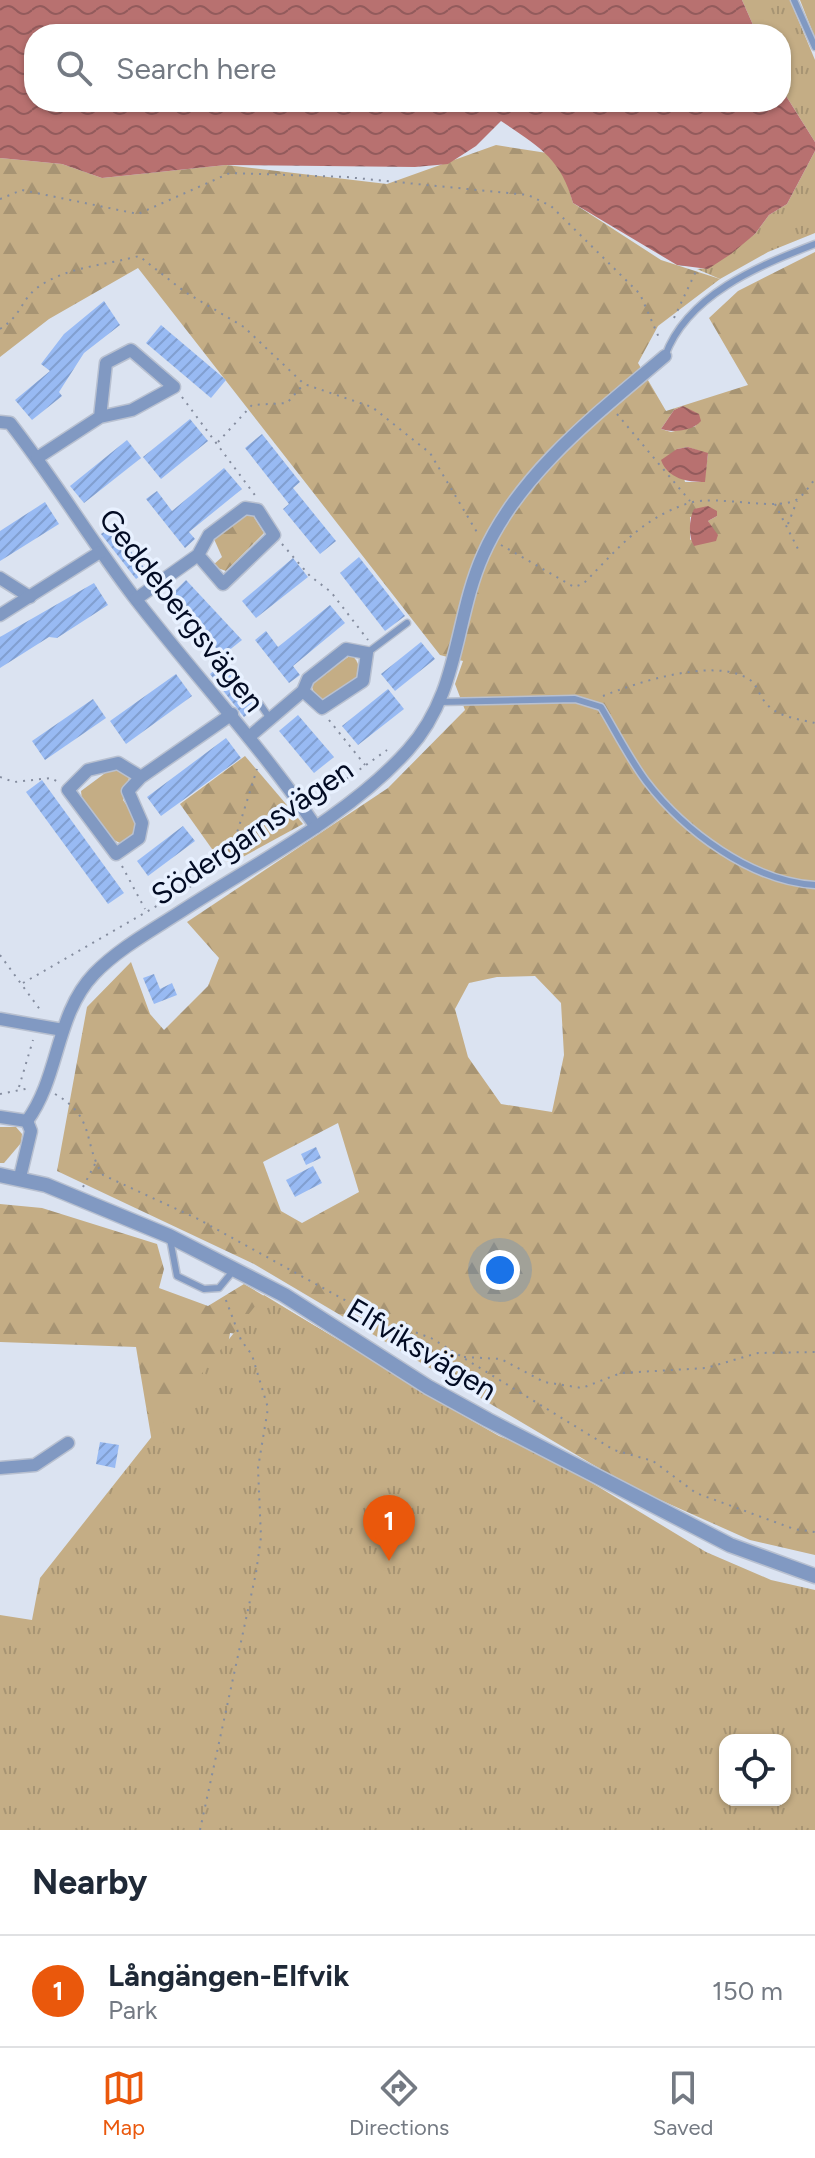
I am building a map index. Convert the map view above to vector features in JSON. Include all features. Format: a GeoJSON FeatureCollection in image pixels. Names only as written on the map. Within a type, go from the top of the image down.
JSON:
{"type":"FeatureCollection","features":[{"type":"Feature","properties":{"kind":"street"},"geometry":{"type":"LineString","coordinates":[[37,458],[100,417],[132,410],[174,387],[131,350],[106,363],[100,417]]}},
{"type":"Feature","properties":{"kind":"street","name":"Södergarnsvägen"},"geometry":{"type":"LineString","coordinates":[[20,1177],[31,1131],[27,1121],[44,1090],[63,1030],[81,989],[114,957],[316,827],[408,751],[427,727],[455,662],[473,581],[490,541],[527,484],[609,404],[665,356]]}},
{"type":"Feature","properties":{"kind":"street","name":"Geddebergsvägen"},"geometry":{"type":"LineString","coordinates":[[5,423],[37,458],[100,552],[232,714],[316,827]]}},
{"type":"Feature","properties":{"kind":"street"},"geometry":{"type":"LineString","coordinates":[[136,599],[198,555],[209,535],[245,508],[258,510],[274,535],[223,584],[198,555]]}},
{"type":"Feature","properties":{"kind":"street"},"geometry":{"type":"LineString","coordinates":[[0,615],[100,552]]}},
{"type":"Feature","properties":{"kind":"street"},"geometry":{"type":"LineString","coordinates":[[0,578],[30,597]]}},
{"type":"Feature","properties":{"kind":"street"},"geometry":{"type":"LineString","coordinates":[[249,737],[303,691],[308,679],[346,649],[367,653],[363,681],[322,708],[303,691]]}},
{"type":"Feature","properties":{"kind":"street"},"geometry":{"type":"LineString","coordinates":[[141,777],[118,763],[88,770],[68,790],[116,854],[139,838],[142,823],[128,791],[141,777],[232,714]]}},
{"type":"Feature","properties":{"kind":"street"},"geometry":{"type":"LineString","coordinates":[[0,1019],[63,1030]]}},
{"type":"Feature","properties":{"kind":"street"},"geometry":{"type":"LineString","coordinates":[[0,1117],[14,1116],[27,1121]]}},
{"type":"Feature","properties":{"kind":"street","name":"Elfviksvägen"},"geometry":{"type":"LineString","coordinates":[[0,1175],[20,1177],[169,1236],[284,1295],[428,1387],[488,1420],[730,1545],[815,1576]]}},
{"type":"Feature","properties":{"kind":"street"},"geometry":{"type":"LineString","coordinates":[[0,1468],[35,1465],[68,1443]]}},
{"type":"Feature","properties":{"kind":"lane"},"geometry":{"type":"LineString","coordinates":[[794,0],[815,47]]}},
{"type":"Feature","properties":{"kind":"lane","name":"Södergarnsvägen"},"geometry":{"type":"LineString","coordinates":[[665,356],[674,332],[729,284],[769,261],[815,244]]}},
{"type":"Feature","properties":{"kind":"lane"},"geometry":{"type":"LineString","coordinates":[[367,653],[407,623]]}},
{"type":"Feature","properties":{"kind":"lane"},"geometry":{"type":"LineString","coordinates":[[439,702],[591,701],[601,707],[647,782],[702,836],[760,873],[815,885]]}},
{"type":"Feature","properties":{"kind":"lane"},"geometry":{"type":"LineString","coordinates":[[260,704],[271,720]]}},
{"type":"Feature","properties":{"kind":"lane"},"geometry":{"type":"LineString","coordinates":[[169,1236],[177,1276],[204,1289],[219,1288],[235,1269]]}},
{"type":"Feature","properties":{"kind":"path"},"geometry":{"type":"LineString","coordinates":[[0,199],[22,190],[138,214],[230,173],[346,177],[528,195],[551,206],[640,294],[665,356]]}},
{"type":"Feature","properties":{"kind":"path"},"geometry":{"type":"LineString","coordinates":[[0,329],[18,317],[29,295],[39,286],[58,277],[139,256],[185,292],[244,327],[304,384],[372,407],[430,453],[478,534],[517,552],[574,587],[583,584],[622,547],[633,531],[650,519],[691,502],[717,498],[775,503],[798,500]]}},
{"type":"Feature","properties":{"kind":"path"},"geometry":{"type":"LineString","coordinates":[[674,320],[697,269]]}},
{"type":"Feature","properties":{"kind":"path"},"geometry":{"type":"LineString","coordinates":[[216,443],[252,405],[287,403],[304,384]]}},
{"type":"Feature","properties":{"kind":"path"},"geometry":{"type":"LineString","coordinates":[[174,387],[256,495],[258,510]]}},
{"type":"Feature","properties":{"kind":"path"},"geometry":{"type":"LineString","coordinates":[[609,404],[691,502]]}},
{"type":"Feature","properties":{"kind":"path"},"geometry":{"type":"LineString","coordinates":[[788,524],[798,500],[815,479]]}},
{"type":"Feature","properties":{"kind":"path"},"geometry":{"type":"LineString","coordinates":[[775,503],[798,549]]}},
{"type":"Feature","properties":{"kind":"path"},"geometry":{"type":"LineString","coordinates":[[274,535],[310,576],[331,592],[369,641],[367,653]]}},
{"type":"Feature","properties":{"kind":"path"},"geometry":{"type":"LineString","coordinates":[[591,701],[642,680],[719,670],[746,677],[765,704],[780,714],[815,723]]}},
{"type":"Feature","properties":{"kind":"path"},"geometry":{"type":"LineString","coordinates":[[322,708],[366,766]]}},
{"type":"Feature","properties":{"kind":"path"},"geometry":{"type":"LineString","coordinates":[[235,839],[303,809],[390,748]]}},
{"type":"Feature","properties":{"kind":"path"},"geometry":{"type":"LineString","coordinates":[[23,983],[200,881],[235,839],[261,752]]}},
{"type":"Feature","properties":{"kind":"path"},"geometry":{"type":"LineString","coordinates":[[0,777],[14,782],[51,778],[68,790]]}},
{"type":"Feature","properties":{"kind":"path"},"geometry":{"type":"LineString","coordinates":[[116,854],[146,910]]}},
{"type":"Feature","properties":{"kind":"path"},"geometry":{"type":"LineString","coordinates":[[0,1094],[18,1088],[44,1090],[78,1110],[87,1126],[95,1163],[103,1175],[198,1219],[381,1320],[431,1338],[614,1450],[653,1461],[696,1493],[794,1529],[815,1532]]}},
{"type":"Feature","properties":{"kind":"path"},"geometry":{"type":"LineString","coordinates":[[200,1830],[256,1573],[261,1537],[258,1468],[268,1408],[252,1355],[241,1340],[229,1301],[219,1288]]}},
{"type":"Feature","properties":{"kind":"path"},"geometry":{"type":"LineString","coordinates":[[463,1357],[501,1359],[544,1382],[582,1388],[621,1373],[706,1368],[758,1353],[815,1352]]}},
{"type":"Feature","properties":{"kind":"green space"},"geometry":{"type":"Polygon","coordinates":[[[742,0],[790,0],[815,60],[815,142],[791,104],[791,24],[753,24],[742,0]]]}},
{"type":"Feature","properties":{"kind":"green space"},"geometry":{"type":"Polygon","coordinates":[[[800,0],[815,0],[815,38],[800,0]]]}},
{"type":"Feature","properties":{"kind":"green space"},"geometry":{"type":"Polygon","coordinates":[[[496,145],[547,153],[566,178],[573,203],[661,260],[720,279],[658,326],[638,363],[666,411],[748,385],[709,318],[738,291],[815,252],[815,1555],[750,1540],[629,1486],[254,1264],[57,1171],[87,1007],[131,962],[150,1014],[164,1030],[208,986],[219,958],[187,922],[388,788],[465,710],[455,684],[463,661],[440,655],[138,268],[49,319],[0,357],[0,158],[62,164],[102,178],[226,165],[387,184],[496,145]],[[683,406],[674,410],[661,429],[671,432],[696,426],[683,406]],[[688,447],[677,449],[685,482],[704,482],[708,454],[688,447]],[[717,516],[690,517],[690,540],[712,531],[708,521],[717,516]],[[535,976],[497,977],[469,983],[455,1009],[468,1057],[501,1104],[552,1112],[564,1055],[561,1003],[535,976]],[[338,1123],[263,1162],[281,1211],[302,1223],[359,1192],[338,1123]]]}},
{"type":"Feature","properties":{"kind":"green space"},"geometry":{"type":"Polygon","coordinates":[[[815,151],[815,233],[768,252],[720,279],[697,269],[708,268],[755,234],[769,215],[787,204],[815,151]]]}},
{"type":"Feature","properties":{"kind":"green space"},"geometry":{"type":"Polygon","coordinates":[[[250,511],[264,533],[226,571],[212,566],[222,557],[214,539],[250,511]]]}},
{"type":"Feature","properties":{"kind":"green space"},"geometry":{"type":"Polygon","coordinates":[[[351,655],[358,666],[357,681],[324,701],[315,696],[312,687],[315,680],[351,655]]]}},
{"type":"Feature","properties":{"kind":"green space"},"geometry":{"type":"Polygon","coordinates":[[[245,756],[303,824],[230,864],[212,849],[180,804],[245,756]]]}},
{"type":"Feature","properties":{"kind":"green space"},"geometry":{"type":"Polygon","coordinates":[[[112,768],[130,774],[123,800],[136,819],[137,828],[120,843],[114,840],[82,800],[81,791],[112,768]]]}},
{"type":"Feature","properties":{"kind":"green space"},"geometry":{"type":"Polygon","coordinates":[[[0,1127],[16,1127],[22,1134],[21,1143],[4,1163],[0,1163],[0,1127]]]}},
{"type":"Feature","properties":{"kind":"green space"},"geometry":{"type":"Polygon","coordinates":[[[0,1204],[42,1208],[157,1244],[164,1269],[159,1288],[208,1306],[244,1284],[430,1394],[413,1440],[292,1342],[230,1333],[224,1369],[156,1466],[136,1347],[0,1342],[0,1204]]]}},
{"type":"Feature","properties":{"kind":"green space"},"geometry":{"type":"Polygon","coordinates":[[[264,1295],[443,1404],[499,1436],[535,1450],[706,1552],[771,1580],[815,1590],[815,1830],[0,1830],[0,1615],[32,1620],[40,1578],[264,1295]]]}},
{"type":"Feature","properties":{"kind":"water"},"geometry":{"type":"Polygon","coordinates":[[[0,0],[742,0],[753,24],[24,24],[24,112],[791,112],[791,104],[815,142],[815,151],[787,204],[769,215],[755,234],[731,254],[708,269],[677,265],[573,203],[555,164],[537,146],[501,121],[476,146],[448,164],[415,167],[226,165],[102,178],[62,164],[0,158],[0,0]]]}},
{"type":"Feature","properties":{"kind":"water"},"geometry":{"type":"Polygon","coordinates":[[[683,406],[699,414],[701,421],[682,430],[661,429],[674,410],[683,406]]]}},
{"type":"Feature","properties":{"kind":"water"},"geometry":{"type":"Polygon","coordinates":[[[688,447],[708,453],[705,482],[673,475],[661,460],[677,449],[688,447]]]}},
{"type":"Feature","properties":{"kind":"water"},"geometry":{"type":"Polygon","coordinates":[[[708,506],[717,511],[717,516],[708,521],[718,535],[716,541],[694,546],[690,533],[692,513],[694,509],[708,506]]]}},
{"type":"Feature","properties":{"kind":"building"},"geometry":{"type":"Polygon","coordinates":[[[104,301],[120,325],[84,353],[59,392],[62,396],[32,420],[15,400],[50,371],[41,364],[64,334],[104,301]]]}},
{"type":"Feature","properties":{"kind":"building"},"geometry":{"type":"Polygon","coordinates":[[[161,325],[226,380],[211,398],[146,343],[161,325]]]}},
{"type":"Feature","properties":{"kind":"building"},"geometry":{"type":"Polygon","coordinates":[[[190,419],[208,441],[161,479],[143,457],[190,419]]]}},
{"type":"Feature","properties":{"kind":"building"},"geometry":{"type":"Polygon","coordinates":[[[262,434],[300,482],[293,488],[336,541],[320,554],[283,509],[289,504],[245,448],[262,434]]]}},
{"type":"Feature","properties":{"kind":"building"},"geometry":{"type":"Polygon","coordinates":[[[127,440],[141,458],[84,503],[70,486],[127,440]]]}},
{"type":"Feature","properties":{"kind":"building"},"geometry":{"type":"Polygon","coordinates":[[[224,468],[242,489],[189,532],[195,539],[185,548],[146,499],[157,491],[172,511],[224,468]]]}},
{"type":"Feature","properties":{"kind":"building"},"geometry":{"type":"Polygon","coordinates":[[[45,502],[59,524],[0,561],[0,531],[45,502]]]}},
{"type":"Feature","properties":{"kind":"building"},"geometry":{"type":"Polygon","coordinates":[[[111,527],[147,571],[136,579],[101,534],[111,527]]]}},
{"type":"Feature","properties":{"kind":"building"},"geometry":{"type":"Polygon","coordinates":[[[359,557],[405,616],[385,631],[340,573],[359,557]]]}},
{"type":"Feature","properties":{"kind":"building"},"geometry":{"type":"Polygon","coordinates":[[[293,558],[308,577],[256,618],[242,601],[293,558]]]}},
{"type":"Feature","properties":{"kind":"building"},"geometry":{"type":"Polygon","coordinates":[[[186,580],[242,640],[223,655],[168,598],[186,580]]]}},
{"type":"Feature","properties":{"kind":"building"},"geometry":{"type":"Polygon","coordinates":[[[94,583],[108,605],[57,638],[49,637],[0,668],[0,637],[94,583]]]}},
{"type":"Feature","properties":{"kind":"building"},"geometry":{"type":"Polygon","coordinates":[[[330,605],[345,623],[293,666],[300,675],[289,683],[255,640],[266,631],[278,647],[330,605]]]}},
{"type":"Feature","properties":{"kind":"building"},"geometry":{"type":"Polygon","coordinates":[[[421,642],[435,659],[395,691],[381,674],[421,642]]]}},
{"type":"Feature","properties":{"kind":"building"},"geometry":{"type":"Polygon","coordinates":[[[222,664],[256,708],[244,717],[210,674],[222,664]]]}},
{"type":"Feature","properties":{"kind":"building"},"geometry":{"type":"Polygon","coordinates":[[[176,674],[192,696],[126,744],[110,721],[176,674]]]}},
{"type":"Feature","properties":{"kind":"building"},"geometry":{"type":"Polygon","coordinates":[[[388,689],[404,709],[358,745],[342,726],[388,689]]]}},
{"type":"Feature","properties":{"kind":"building"},"geometry":{"type":"Polygon","coordinates":[[[93,699],[106,718],[45,760],[32,741],[93,699]]]}},
{"type":"Feature","properties":{"kind":"building"},"geometry":{"type":"Polygon","coordinates":[[[298,715],[334,757],[314,773],[279,731],[298,715]]]}},
{"type":"Feature","properties":{"kind":"building"},"geometry":{"type":"Polygon","coordinates":[[[226,738],[241,758],[161,816],[147,797],[226,738]]]}},
{"type":"Feature","properties":{"kind":"building"},"geometry":{"type":"Polygon","coordinates":[[[42,780],[124,893],[108,904],[26,792],[42,780]]]}},
{"type":"Feature","properties":{"kind":"building"},"geometry":{"type":"Polygon","coordinates":[[[183,826],[195,841],[148,876],[137,861],[183,826]]]}},
{"type":"Feature","properties":{"kind":"building"},"geometry":{"type":"Polygon","coordinates":[[[154,974],[160,989],[172,983],[177,995],[154,1004],[143,978],[154,974]]]}},
{"type":"Feature","properties":{"kind":"building"},"geometry":{"type":"Polygon","coordinates":[[[316,1147],[321,1158],[306,1165],[301,1154],[316,1147]]]}},
{"type":"Feature","properties":{"kind":"building"},"geometry":{"type":"Polygon","coordinates":[[[313,1166],[322,1183],[295,1197],[286,1180],[313,1166]]]}},
{"type":"Feature","properties":{"kind":"building"},"geometry":{"type":"Polygon","coordinates":[[[100,1442],[119,1445],[115,1468],[96,1464],[100,1442]]]}},
{"type":"Feature","properties":{"kind":"place","name":"Långängen-Elfvik"},"geometry":{"type":"Point","coordinates":[389,1561]}}]}
